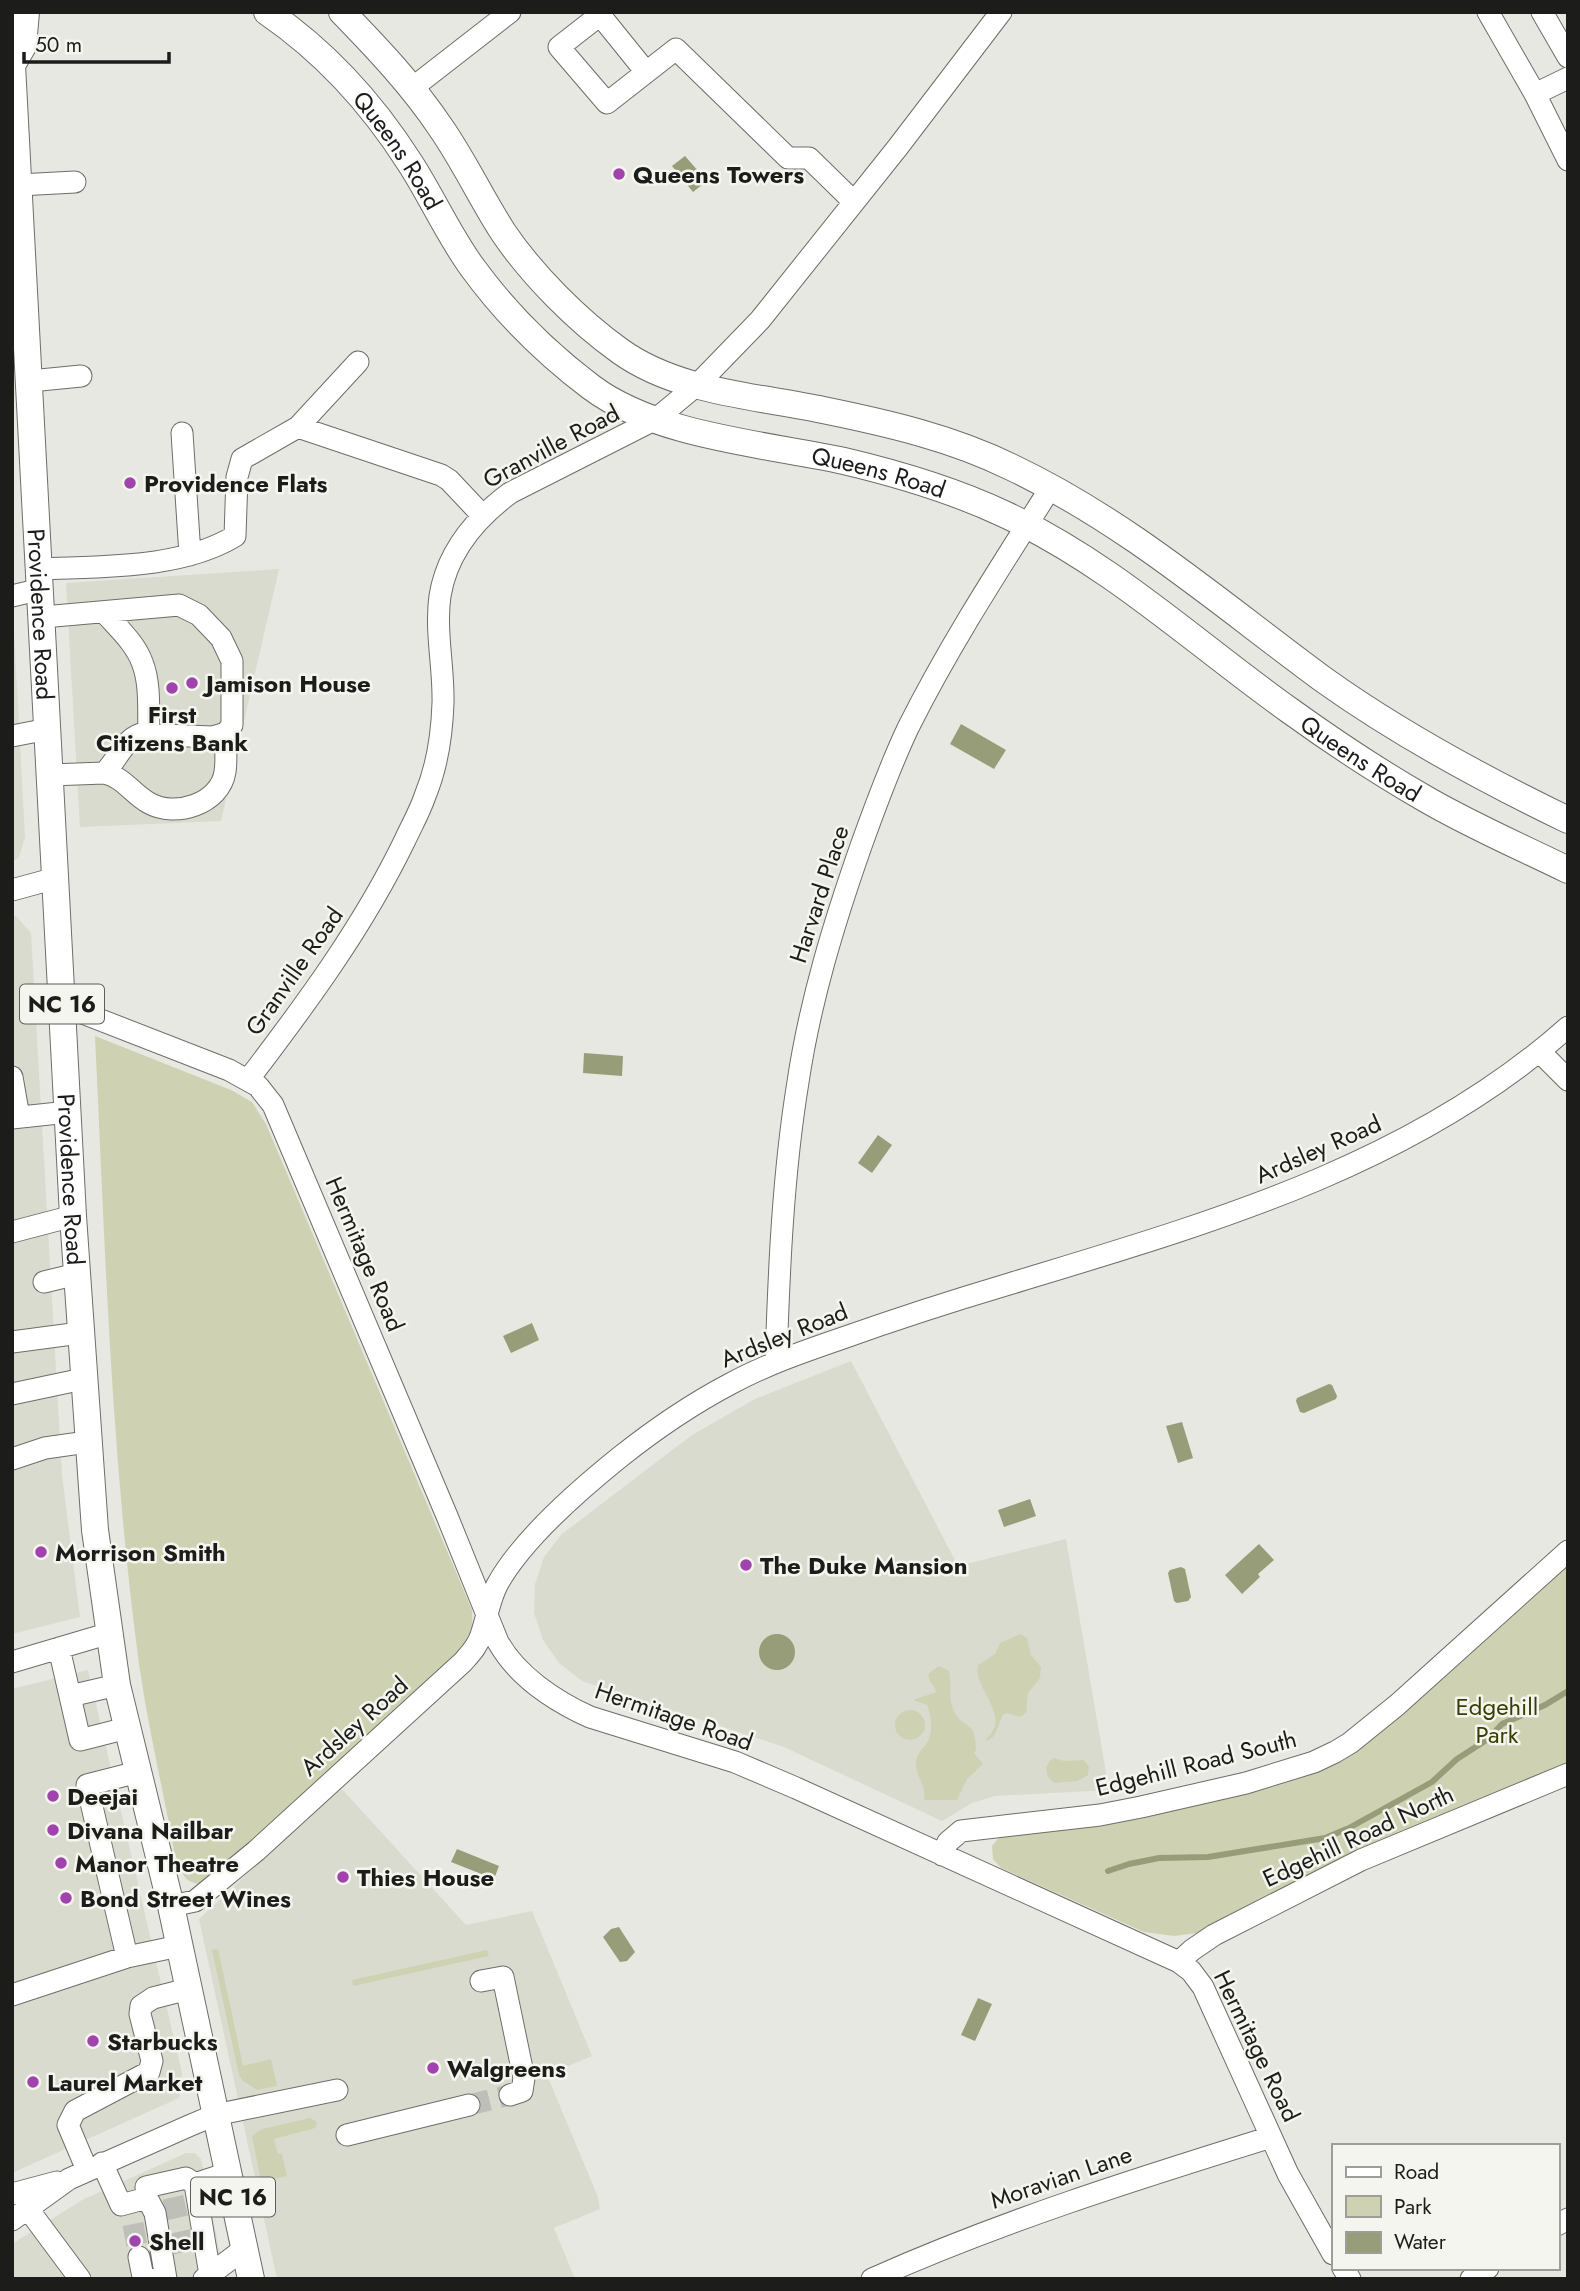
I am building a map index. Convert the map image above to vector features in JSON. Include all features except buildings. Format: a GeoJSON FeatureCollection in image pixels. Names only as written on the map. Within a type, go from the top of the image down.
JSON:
{"type":"FeatureCollection","features":[{"type":"Feature","properties":{"kind":"main road","name":"Queens Road"},"geometry":{"type":"LineString","coordinates":[[267,12],[317,51],[357,94],[400,149],[470,264],[522,325],[593,389],[656,419],[713,435],[883,471],[971,499],[1027,525],[1082,557],[1139,596],[1287,709],[1376,770],[1427,800],[1568,870]]}},
{"type":"Feature","properties":{"kind":"main road","name":"Queens Road"},"geometry":{"type":"LineString","coordinates":[[342,12],[437,122],[507,238],[551,289],[587,324],[622,352],[664,374],[697,385],[862,418],[926,435],[982,454],[1051,487],[1145,545],[1354,700],[1443,757],[1568,820]]}},
{"type":"Feature","properties":{"kind":"main road","name":"Providence Road"},"geometry":{"type":"LineString","coordinates":[[27,16],[23,46],[12,65],[20,340],[30,381],[76,1274],[95,1530],[117,1685],[171,1906],[251,2279]]}},
{"type":"Feature","properties":{"kind":"main road"},"geometry":{"type":"LineString","coordinates":[[400,149],[437,122]]}},
{"type":"Feature","properties":{"kind":"main road"},"geometry":{"type":"LineString","coordinates":[[1326,735],[1354,700]]}},
{"type":"Feature","properties":{"kind":"street"},"geometry":{"type":"LineString","coordinates":[[411,89],[510,12]]}},
{"type":"Feature","properties":{"kind":"street","name":"Granville Road"},"geometry":{"type":"LineString","coordinates":[[248,1080],[352,937],[384,884],[425,797],[440,740],[443,702],[440,597],[453,555],[469,531],[482,515],[510,494],[656,419],[697,385],[760,320],[1001,12]]}},
{"type":"Feature","properties":{"kind":"street"},"geometry":{"type":"LineString","coordinates":[[1488,12],[1535,94],[1568,160]]}},
{"type":"Feature","properties":{"kind":"street"},"geometry":{"type":"LineString","coordinates":[[1542,12],[1568,57]]}},
{"type":"Feature","properties":{"kind":"street"},"geometry":{"type":"LineString","coordinates":[[646,72],[676,49],[788,158],[809,158],[854,202]]}},
{"type":"Feature","properties":{"kind":"street"},"geometry":{"type":"LineString","coordinates":[[1535,94],[1568,78]]}},
{"type":"Feature","properties":{"kind":"street"},"geometry":{"type":"LineString","coordinates":[[15,188],[75,182]]}},
{"type":"Feature","properties":{"kind":"street"},"geometry":{"type":"LineString","coordinates":[[12,596],[41,579],[113,565],[190,555],[215,548],[235,536],[237,477],[242,459],[298,427],[358,362]]}},
{"type":"Feature","properties":{"kind":"street"},"geometry":{"type":"LineString","coordinates":[[30,381],[81,376]]}},
{"type":"Feature","properties":{"kind":"street"},"geometry":{"type":"LineString","coordinates":[[298,427],[441,475],[482,515]]}},
{"type":"Feature","properties":{"kind":"street"},"geometry":{"type":"LineString","coordinates":[[182,433],[190,555]]}},
{"type":"Feature","properties":{"kind":"street","name":"Harvard Place"},"geometry":{"type":"LineString","coordinates":[[776,1362],[783,1213],[798,1082],[815,997],[843,897],[878,799],[908,728],[951,646],[1051,487]]}},
{"type":"Feature","properties":{"kind":"street"},"geometry":{"type":"LineString","coordinates":[[43,617],[179,605],[200,615],[221,638],[232,661],[232,725],[226,733],[225,773],[213,792],[192,807],[182,809],[153,806],[114,775],[50,775]]}},
{"type":"Feature","properties":{"kind":"street"},"geometry":{"type":"LineString","coordinates":[[105,613],[143,662],[149,735]]}},
{"type":"Feature","properties":{"kind":"street"},"geometry":{"type":"LineString","coordinates":[[12,736],[48,729]]}},
{"type":"Feature","properties":{"kind":"street"},"geometry":{"type":"LineString","coordinates":[[104,773],[113,765],[132,737],[212,737],[226,733]]}},
{"type":"Feature","properties":{"kind":"street"},"geometry":{"type":"LineString","coordinates":[[12,890],[55,878]]}},
{"type":"Feature","properties":{"kind":"street","name":"Hermitage Road"},"geometry":{"type":"LineString","coordinates":[[62,1005],[229,1070],[258,1086],[273,1105],[486,1614],[507,1658],[524,1675],[575,1710],[657,1739],[735,1762],[796,1787],[1179,1962],[1191,1971],[1203,1987],[1288,2174],[1332,2252]]}},
{"type":"Feature","properties":{"kind":"street","name":"Ardsley Road"},"geometry":{"type":"LineString","coordinates":[[171,1906],[195,1901],[256,1851],[463,1662],[481,1636],[496,1586],[518,1554],[544,1525],[614,1462],[697,1402],[776,1362],[942,1303],[1256,1205],[1329,1176],[1446,1117],[1540,1052],[1568,1027]]}},
{"type":"Feature","properties":{"kind":"street"},"geometry":{"type":"LineString","coordinates":[[1540,1052],[1568,1080]]}},
{"type":"Feature","properties":{"kind":"street"},"geometry":{"type":"LineString","coordinates":[[12,1077],[15,1117],[68,1112]]}},
{"type":"Feature","properties":{"kind":"street"},"geometry":{"type":"LineString","coordinates":[[12,1233],[73,1216]]}},
{"type":"Feature","properties":{"kind":"street"},"geometry":{"type":"LineString","coordinates":[[44,1282],[76,1274]]}},
{"type":"Feature","properties":{"kind":"street"},"geometry":{"type":"LineString","coordinates":[[12,1342],[80,1333]]}},
{"type":"Feature","properties":{"kind":"street"},"geometry":{"type":"LineString","coordinates":[[12,1394],[83,1379]]}},
{"type":"Feature","properties":{"kind":"street"},"geometry":{"type":"LineString","coordinates":[[12,1460],[45,1448],[87,1442]]}},
{"type":"Feature","properties":{"kind":"street","name":"Edgehill Road South"},"geometry":{"type":"LineString","coordinates":[[942,1855],[948,1842],[961,1831],[1101,1815],[1141,1807],[1246,1783],[1314,1762],[1335,1752],[1397,1705],[1568,1551]]}},
{"type":"Feature","properties":{"kind":"street"},"geometry":{"type":"LineString","coordinates":[[12,1662],[110,1633]]}},
{"type":"Feature","properties":{"kind":"street"},"geometry":{"type":"LineString","coordinates":[[59,1648],[80,1740],[127,1728]]}},
{"type":"Feature","properties":{"kind":"street"},"geometry":{"type":"LineString","coordinates":[[70,1696],[117,1685]]}},
{"type":"Feature","properties":{"kind":"street"},"geometry":{"type":"LineString","coordinates":[[127,1957],[87,1785],[138,1772]]}},
{"type":"Feature","properties":{"kind":"street","name":"Edgehill Road North"},"geometry":{"type":"LineString","coordinates":[[1179,1962],[1214,1935],[1361,1860],[1568,1774]]}},
{"type":"Feature","properties":{"kind":"street"},"geometry":{"type":"LineString","coordinates":[[12,1995],[127,1957],[179,1946]]}},
{"type":"Feature","properties":{"kind":"street"},"geometry":{"type":"LineString","coordinates":[[481,1981],[503,1977],[524,2078],[522,2091],[510,2095]]}},
{"type":"Feature","properties":{"kind":"street"},"geometry":{"type":"LineString","coordinates":[[149,2206],[121,2205],[86,2171],[68,2125],[75,2111],[149,2072],[152,2061],[140,2014],[141,2006],[153,1998],[188,1989]]}},
{"type":"Feature","properties":{"kind":"street"},"geometry":{"type":"LineString","coordinates":[[12,2194],[86,2171],[215,2115],[337,2091]]}},
{"type":"Feature","properties":{"kind":"street"},"geometry":{"type":"LineString","coordinates":[[347,2135],[469,2105]]}},
{"type":"Feature","properties":{"kind":"street","name":"Moravian Lane"},"geometry":{"type":"LineString","coordinates":[[872,2279],[958,2241],[1043,2209],[1271,2137]]}},
{"type":"Feature","properties":{"kind":"street"},"geometry":{"type":"LineString","coordinates":[[80,2279],[20,2214],[86,2171]]}},
{"type":"Feature","properties":{"kind":"street"},"geometry":{"type":"LineString","coordinates":[[195,2197],[228,2173]]}},
{"type":"Feature","properties":{"kind":"street"},"geometry":{"type":"LineString","coordinates":[[166,2279],[166,2245],[149,2206],[146,2187],[186,2179],[195,2197],[207,2277],[244,2249]]}},
{"type":"Feature","properties":{"kind":"street"},"geometry":{"type":"LineString","coordinates":[[133,2224],[149,2206]]}},
{"type":"Feature","properties":{"kind":"street"},"geometry":{"type":"LineString","coordinates":[[139,2257],[143,2277],[150,2279]]}},
{"type":"Feature","properties":{"kind":"shaded area"},"geometry":{"type":"Polygon","coordinates":[[[279,569],[221,821],[80,827],[66,583],[279,569]]]}},
{"type":"Feature","properties":{"kind":"shaded area"},"geometry":{"type":"Polygon","coordinates":[[[13,613],[25,837],[19,857],[12,862],[13,613]]]}},
{"type":"Feature","properties":{"kind":"shaded area"},"geometry":{"type":"Polygon","coordinates":[[[12,916],[16,916],[31,933],[62,1475],[80,1617],[12,1634],[12,916]]]}},
{"type":"Feature","properties":{"kind":"shaded area"},"geometry":{"type":"Polygon","coordinates":[[[851,1361],[958,1566],[1066,1539],[1109,1790],[995,1796],[972,1803],[942,1821],[784,1747],[582,1681],[559,1663],[543,1640],[534,1613],[535,1584],[544,1557],[562,1534],[692,1435],[755,1399],[851,1361]]]}},
{"type":"Feature","properties":{"kind":"shaded area"},"geometry":{"type":"Polygon","coordinates":[[[88,1670],[182,2073],[181,2088],[179,2098],[12,2173],[12,1689],[88,1670]]]}},
{"type":"Feature","properties":{"kind":"shaded area"},"geometry":{"type":"Polygon","coordinates":[[[340,1787],[466,1925],[532,1911],[592,2056],[547,2075],[598,2197],[600,2209],[554,2228],[575,2279],[277,2279],[199,1919],[340,1787]]]}},
{"type":"Feature","properties":{"kind":"shaded area"},"geometry":{"type":"Polygon","coordinates":[[[186,2153],[195,2153],[201,2159],[225,2279],[12,2279],[12,2244],[82,2200],[186,2153]]]}},
{"type":"Feature","properties":{"kind":"green space"},"geometry":{"type":"Polygon","coordinates":[[[95,1036],[231,1090],[252,1102],[266,1124],[472,1610],[473,1640],[212,1885],[189,1881],[180,1868],[174,1851],[139,1664],[115,1429],[95,1036]]]}},
{"type":"Feature","properties":{"kind":"green space","name":"Edgehill Park"},"geometry":{"type":"Polygon","coordinates":[[[1568,1560],[1568,1765],[1197,1933],[1174,1936],[1144,1932],[1001,1868],[993,1859],[992,1846],[1000,1836],[1310,1771],[1568,1560]]]}},
{"type":"Feature","properties":{"kind":"green space"},"geometry":{"type":"Polygon","coordinates":[[[1020,1634],[1027,1638],[1031,1655],[1041,1667],[1040,1678],[1028,1693],[1026,1713],[1020,1717],[1007,1713],[1003,1715],[994,1736],[987,1741],[993,1730],[994,1712],[981,1684],[978,1665],[995,1654],[1000,1643],[1020,1634]]]}},
{"type":"Feature","properties":{"kind":"green space"},"geometry":{"type":"Polygon","coordinates":[[[939,1666],[949,1671],[953,1709],[974,1733],[974,1753],[983,1764],[967,1779],[957,1800],[924,1800],[924,1790],[916,1767],[917,1756],[929,1739],[931,1724],[927,1705],[913,1700],[937,1692],[928,1674],[939,1666]]]}},
{"type":"Feature","properties":{"kind":"green space"},"geometry":{"type":"Polygon","coordinates":[[[910,1710],[921,1714],[925,1725],[921,1736],[910,1740],[899,1736],[895,1725],[899,1714],[910,1710]]]}},
{"type":"Feature","properties":{"kind":"green space"},"geometry":{"type":"Polygon","coordinates":[[[1055,1758],[1064,1761],[1084,1760],[1089,1767],[1088,1775],[1077,1781],[1054,1783],[1048,1777],[1046,1768],[1050,1760],[1055,1758]]]}},
{"type":"Feature","properties":{"kind":"green space"},"geometry":{"type":"Polygon","coordinates":[[[218,1949],[243,2066],[271,2059],[277,2086],[257,2090],[239,2075],[212,1950],[218,1949]]]}},
{"type":"Feature","properties":{"kind":"green space"},"geometry":{"type":"Polygon","coordinates":[[[487,1950],[489,1956],[353,1986],[352,1980],[487,1950]]]}},
{"type":"Feature","properties":{"kind":"green space"},"geometry":{"type":"Polygon","coordinates":[[[310,2118],[317,2122],[315,2128],[274,2139],[278,2154],[282,2154],[287,2176],[261,2181],[252,2136],[262,2129],[310,2118]]]}},
{"type":"Feature","properties":{"kind":"water"},"geometry":{"type":"Polygon","coordinates":[[[685,156],[707,181],[693,192],[672,166],[685,156]]]}},
{"type":"Feature","properties":{"kind":"water"},"geometry":{"type":"Polygon","coordinates":[[[961,724],[1006,750],[994,769],[950,744],[961,724]]]}},
{"type":"Feature","properties":{"kind":"water"},"geometry":{"type":"Polygon","coordinates":[[[584,1053],[623,1056],[622,1076],[583,1073],[584,1053]]]}},
{"type":"Feature","properties":{"kind":"water"},"geometry":{"type":"Polygon","coordinates":[[[878,1135],[892,1145],[872,1173],[858,1163],[878,1135]]]}},
{"type":"Feature","properties":{"kind":"water"},"geometry":{"type":"Polygon","coordinates":[[[532,1323],[539,1340],[511,1353],[503,1336],[532,1323]]]}},
{"type":"Feature","properties":{"kind":"water"},"geometry":{"type":"Polygon","coordinates":[[[1332,1385],[1336,1399],[1304,1413],[1300,1412],[1297,1398],[1332,1385]]]}},
{"type":"Feature","properties":{"kind":"water"},"geometry":{"type":"Polygon","coordinates":[[[1182,1422],[1193,1458],[1178,1463],[1166,1426],[1182,1422]]]}},
{"type":"Feature","properties":{"kind":"water"},"geometry":{"type":"Polygon","coordinates":[[[1030,1499],[1036,1516],[1004,1527],[998,1510],[1030,1499]]]}},
{"type":"Feature","properties":{"kind":"water"},"geometry":{"type":"Polygon","coordinates":[[[1259,1544],[1274,1560],[1242,1594],[1225,1575],[1259,1544]]]}},
{"type":"Feature","properties":{"kind":"water"},"geometry":{"type":"Polygon","coordinates":[[[1181,1567],[1185,1569],[1191,1597],[1188,1601],[1177,1603],[1174,1601],[1168,1573],[1181,1567]]]}},
{"type":"Feature","properties":{"kind":"water"},"geometry":{"type":"Polygon","coordinates":[[[777,1634],[790,1639],[795,1652],[790,1665],[777,1670],[764,1665],[759,1652],[764,1639],[777,1634]]]}},
{"type":"Feature","properties":{"kind":"water"},"geometry":{"type":"Polygon","coordinates":[[[457,1849],[499,1866],[494,1879],[451,1862],[457,1849]]]}},
{"type":"Feature","properties":{"kind":"water"},"geometry":{"type":"Polygon","coordinates":[[[619,1927],[635,1952],[627,1961],[620,1962],[603,1937],[611,1929],[619,1927]]]}},
{"type":"Feature","properties":{"kind":"water"},"geometry":{"type":"Polygon","coordinates":[[[978,1998],[992,2004],[975,2041],[961,2035],[978,1998]]]}},
{"type":"Feature","properties":{"kind":"waterway"},"geometry":{"type":"LineString","coordinates":[[1108,1871],[1159,1858],[1208,1857],[1325,1838],[1349,1828],[1432,1782],[1457,1759],[1488,1739],[1502,1724],[1545,1705],[1568,1691]]}},
{"type":"Feature","properties":{"kind":"tunnel"},"geometry":{"type":"LineString","coordinates":[[469,2105],[510,2095]]}},
{"type":"Feature","properties":{"kind":"tunnel"},"geometry":{"type":"LineString","coordinates":[[165,2210],[191,2204]]}},
{"type":"Feature","properties":{"kind":"tunnel"},"geometry":{"type":"LineString","coordinates":[[133,2224],[139,2257]]}},
{"type":"Feature","properties":{"kind":"tunnel"},"geometry":{"type":"LineString","coordinates":[[172,2244],[199,2238]]}},
{"type":"Feature","properties":{"kind":"place","name":"Queens Towers"},"geometry":{"type":"Point","coordinates":[619,174]}},
{"type":"Feature","properties":{"kind":"place","name":"Providence Flats"},"geometry":{"type":"Point","coordinates":[130,483]}},
{"type":"Feature","properties":{"kind":"place","name":"Jamison House"},"geometry":{"type":"Point","coordinates":[192,683]}},
{"type":"Feature","properties":{"kind":"place","name":"First Citizens Bank"},"geometry":{"type":"Point","coordinates":[172,688]}},
{"type":"Feature","properties":{"kind":"place","name":"Morrison Smith"},"geometry":{"type":"Point","coordinates":[41,1552]}},
{"type":"Feature","properties":{"kind":"place","name":"The Duke Mansion"},"geometry":{"type":"Point","coordinates":[746,1565]}},
{"type":"Feature","properties":{"kind":"place","name":"Deejai"},"geometry":{"type":"Point","coordinates":[53,1796]}},
{"type":"Feature","properties":{"kind":"place","name":"Divana Nailbar"},"geometry":{"type":"Point","coordinates":[53,1830]}},
{"type":"Feature","properties":{"kind":"place","name":"Manor Theatre"},"geometry":{"type":"Point","coordinates":[61,1863]}},
{"type":"Feature","properties":{"kind":"place","name":"Thies House"},"geometry":{"type":"Point","coordinates":[343,1877]}},
{"type":"Feature","properties":{"kind":"place","name":"Bond Street Wines"},"geometry":{"type":"Point","coordinates":[66,1898]}},
{"type":"Feature","properties":{"kind":"place","name":"Starbucks"},"geometry":{"type":"Point","coordinates":[93,2041]}},
{"type":"Feature","properties":{"kind":"place","name":"Walgreens"},"geometry":{"type":"Point","coordinates":[433,2068]}},
{"type":"Feature","properties":{"kind":"place","name":"Laurel Market"},"geometry":{"type":"Point","coordinates":[33,2082]}},
{"type":"Feature","properties":{"kind":"place","name":"Shell"},"geometry":{"type":"Point","coordinates":[135,2241]}}]}
